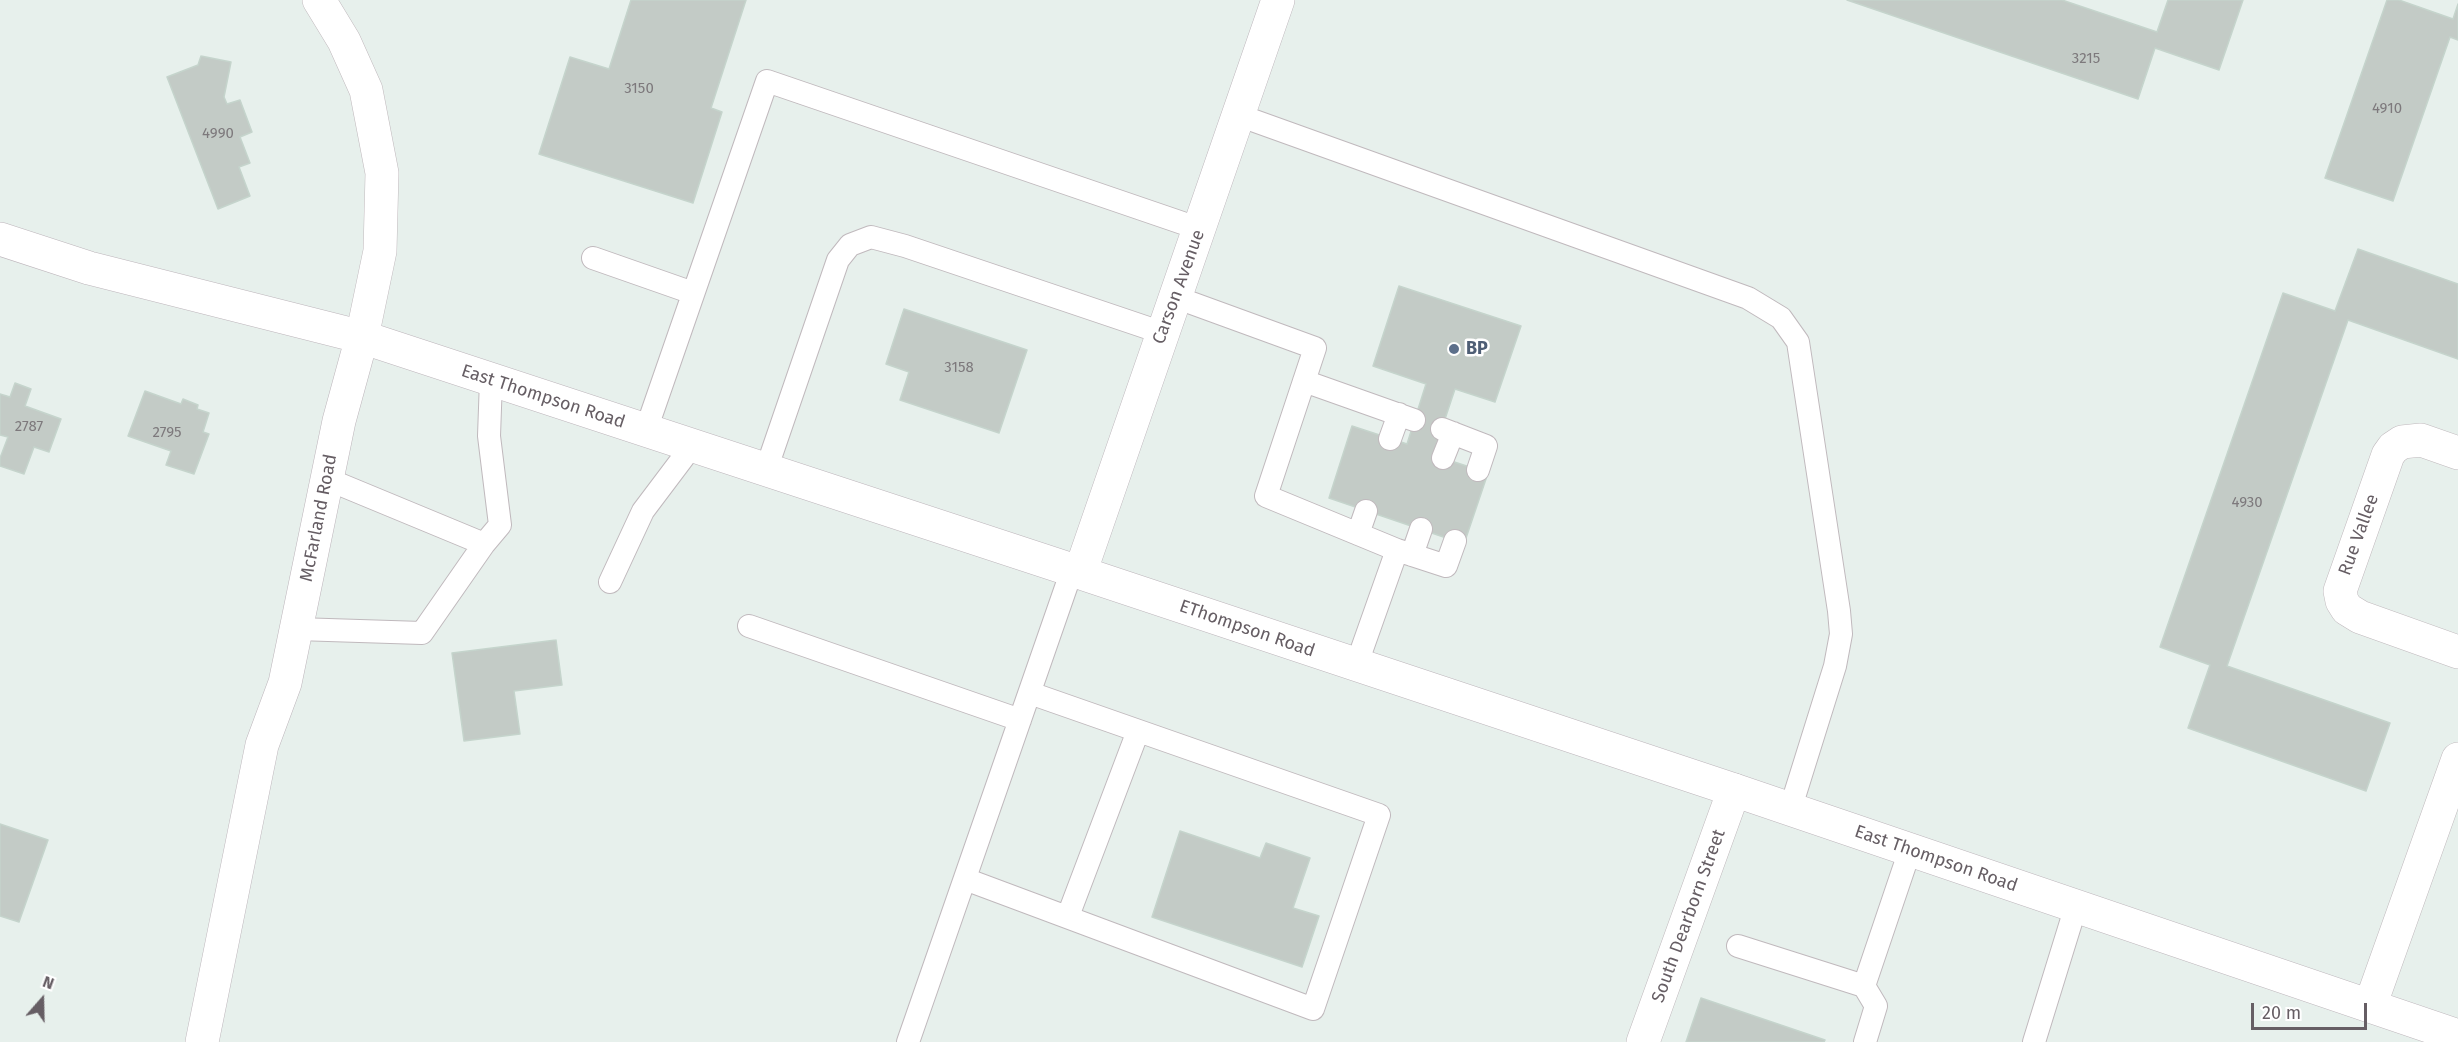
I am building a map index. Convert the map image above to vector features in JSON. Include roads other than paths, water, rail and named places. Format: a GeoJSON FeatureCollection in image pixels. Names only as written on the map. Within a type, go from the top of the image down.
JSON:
{"type":"FeatureCollection","features":[{"type":"Feature","properties":{"kind":"main road","name":"McFarland Road"},"geometry":{"type":"LineString","coordinates":[[202,1042],[262,745],[285,683],[339,421],[362,337],[380,251],[382,172],[366,90],[344,41],[320,0]]}},
{"type":"Feature","properties":{"kind":"main road","name":"Carson Avenue"},"geometry":{"type":"LineString","coordinates":[[1076,571],[1200,229],[1278,0]]}},
{"type":"Feature","properties":{"kind":"main road","name":"East Thompson Road"},"geometry":{"type":"LineString","coordinates":[[0,239],[88,268],[362,337],[1076,571]]}},
{"type":"Feature","properties":{"kind":"main road","name":"Rue Vallee"},"geometry":{"type":"LineString","coordinates":[[2458,453],[2421,440],[2402,442],[2393,448],[2384,466],[2340,591],[2347,609],[2360,617],[2458,652]]}},
{"type":"Feature","properties":{"kind":"main road","name":"EThompson Road"},"geometry":{"type":"LineString","coordinates":[[1076,571],[1414,684]]}},
{"type":"Feature","properties":{"kind":"main road","name":"East Thompson Road"},"geometry":{"type":"LineString","coordinates":[[1414,684],[2458,1036]]}},
{"type":"Feature","properties":{"kind":"main road"},"geometry":{"type":"LineString","coordinates":[[2370,1006],[2458,759]]}},
{"type":"Feature","properties":{"kind":"main road","name":"South Dearborn Street"},"geometry":{"type":"LineString","coordinates":[[1644,1042],[1734,790]]}},
{"type":"Feature","properties":{"kind":"lane"},"geometry":{"type":"LineString","coordinates":[[646,430],[767,81],[1200,229]]}},
{"type":"Feature","properties":{"kind":"lane"},"geometry":{"type":"LineString","coordinates":[[1238,115],[1748,298],[1780,318],[1798,342],[1841,634],[1835,666],[1790,810]]}},
{"type":"Feature","properties":{"kind":"lane"},"geometry":{"type":"LineString","coordinates":[[766,470],[838,260],[850,245],[871,237],[905,246],[1163,333]]}},
{"type":"Feature","properties":{"kind":"lane"},"geometry":{"type":"LineString","coordinates":[[593,258],[693,293]]}},
{"type":"Feature","properties":{"kind":"lane"},"geometry":{"type":"LineString","coordinates":[[1175,297],[1315,348],[1266,496],[1358,534],[1446,566],[1455,541]]}},
{"type":"Feature","properties":{"kind":"lane"},"geometry":{"type":"LineString","coordinates":[[297,629],[422,633],[484,544],[500,525],[489,436],[491,380]]}},
{"type":"Feature","properties":{"kind":"lane"},"geometry":{"type":"LineString","coordinates":[[1304,381],[1407,417],[1390,439]]}},
{"type":"Feature","properties":{"kind":"lane"},"geometry":{"type":"LineString","coordinates":[[1443,458],[1447,431],[1486,446],[1478,470]]}},
{"type":"Feature","properties":{"kind":"lane"},"geometry":{"type":"LineString","coordinates":[[610,582],[643,511],[692,446]]}},
{"type":"Feature","properties":{"kind":"lane"},"geometry":{"type":"LineString","coordinates":[[327,479],[484,544]]}},
{"type":"Feature","properties":{"kind":"lane"},"geometry":{"type":"LineString","coordinates":[[1358,534],[1366,511]]}},
{"type":"Feature","properties":{"kind":"lane"},"geometry":{"type":"LineString","coordinates":[[1356,666],[1405,552],[1421,529]]}},
{"type":"Feature","properties":{"kind":"lane"},"geometry":{"type":"LineString","coordinates":[[908,1042],[1020,720],[1076,571]]}},
{"type":"Feature","properties":{"kind":"lane"},"geometry":{"type":"LineString","coordinates":[[749,626],[1020,720]]}},
{"type":"Feature","properties":{"kind":"lane"},"geometry":{"type":"LineString","coordinates":[[965,879],[1313,1009],[1379,815],[1030,693]]}},
{"type":"Feature","properties":{"kind":"lane"},"geometry":{"type":"LineString","coordinates":[[1068,916],[1138,731]]}},
{"type":"Feature","properties":{"kind":"lane"},"geometry":{"type":"LineString","coordinates":[[1864,986],[1910,850]]}},
{"type":"Feature","properties":{"kind":"lane"},"geometry":{"type":"LineString","coordinates":[[2034,1042],[2076,906]]}},
{"type":"Feature","properties":{"kind":"lane"},"geometry":{"type":"LineString","coordinates":[[1738,945],[1864,986],[1876,1006],[1865,1042]]}},
{"type":"Feature","properties":{"kind":"place","name":"BP"},"geometry":{"type":"Point","coordinates":[1454,349]}}]}
